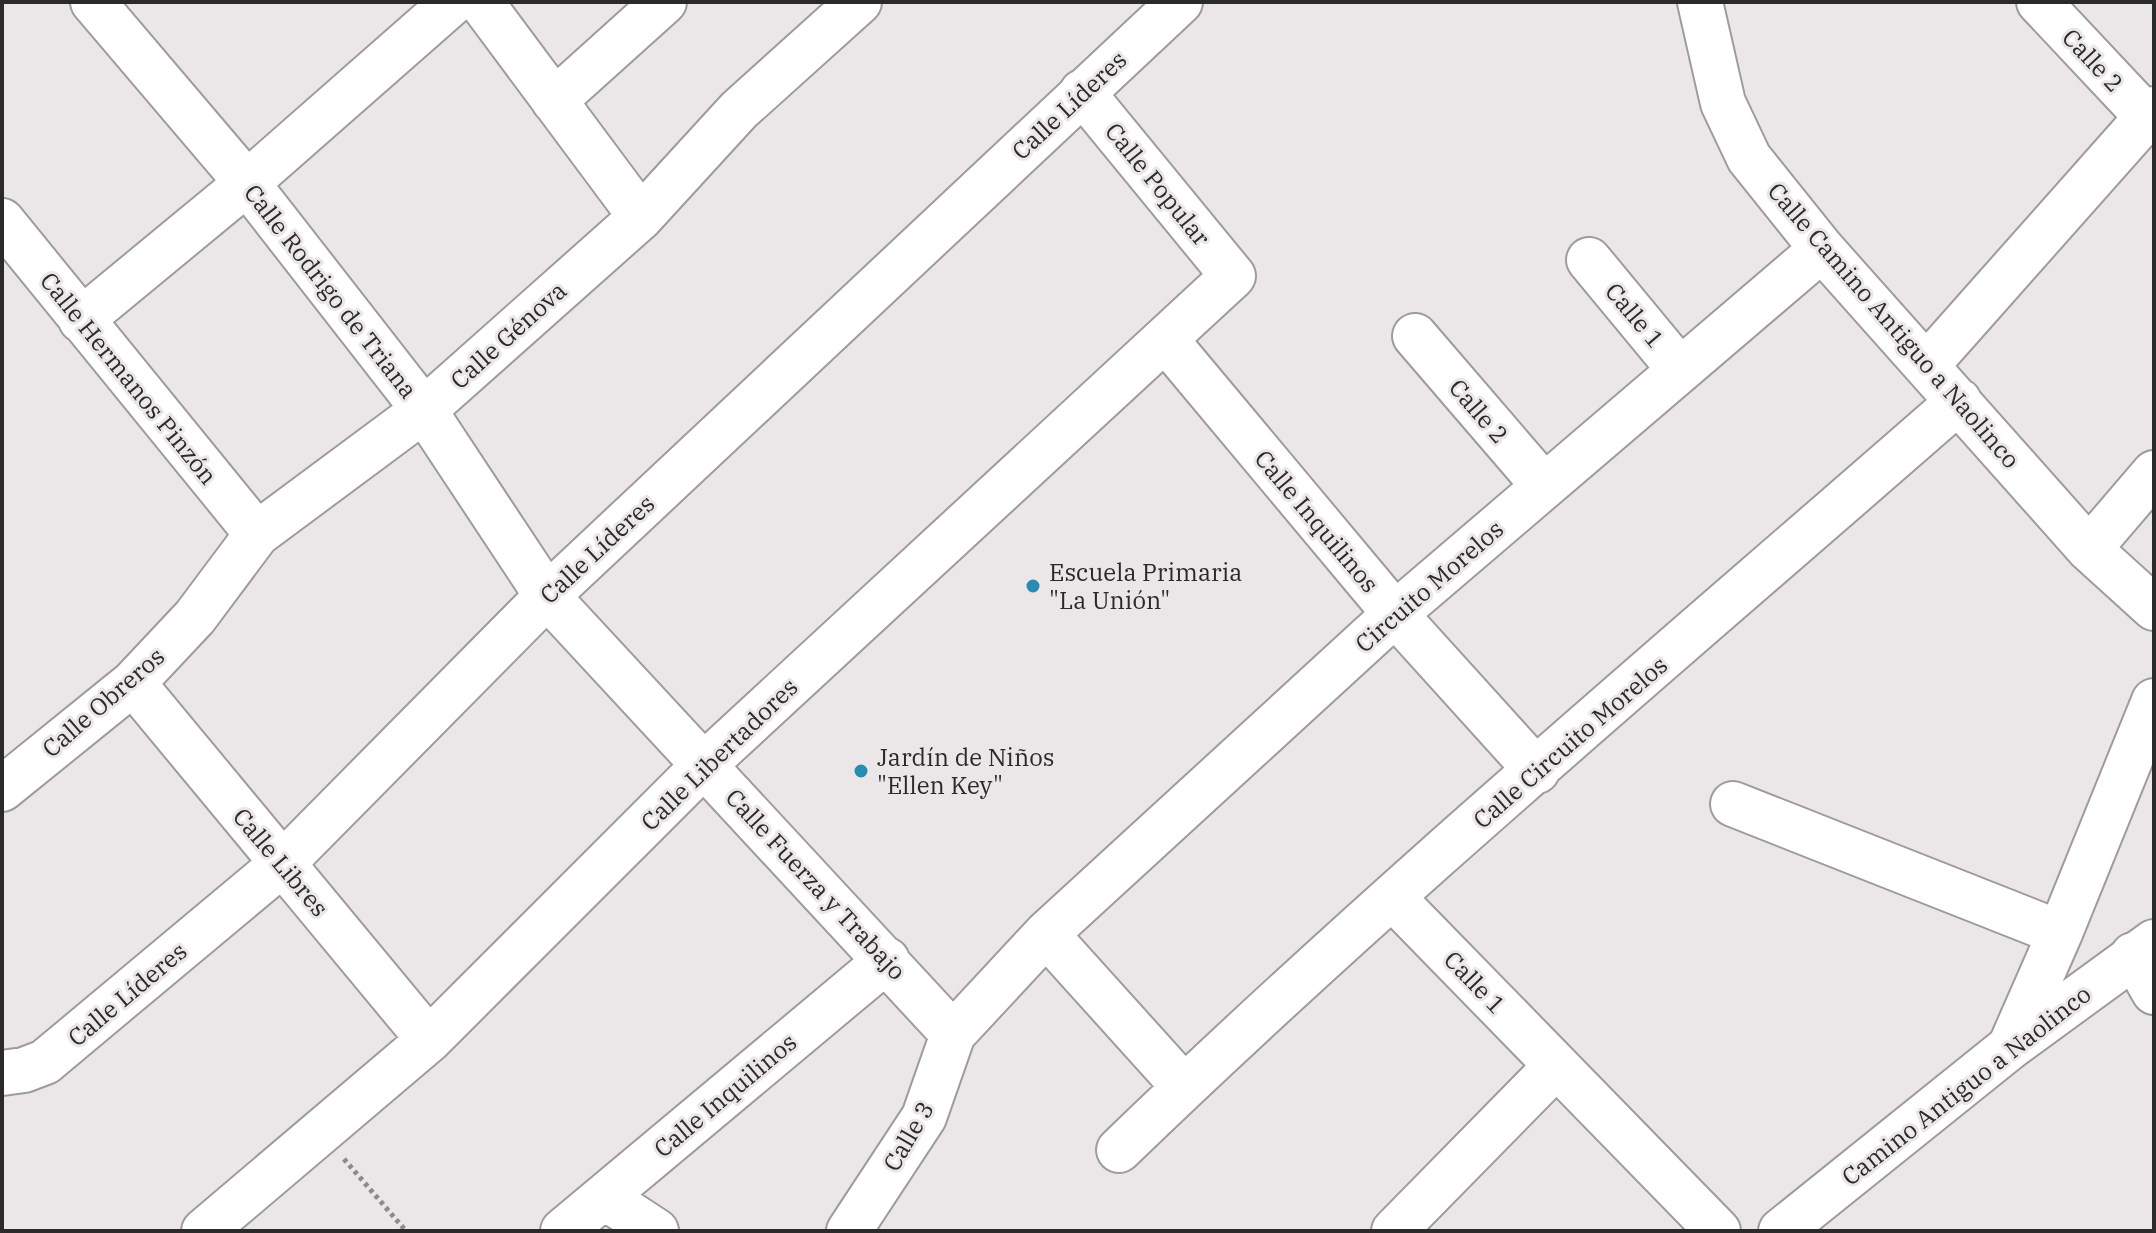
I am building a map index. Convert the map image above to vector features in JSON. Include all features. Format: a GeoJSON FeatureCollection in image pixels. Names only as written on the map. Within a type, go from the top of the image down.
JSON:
{"type":"FeatureCollection","features":[{"type":"Feature","properties":{"kind":"street","name":"Calle Rodrigo de Triana"},"geometry":{"type":"LineString","coordinates":[[93,2],[247,183],[424,410],[547,596]]}},
{"type":"Feature","properties":{"kind":"street"},"geometry":{"type":"LineString","coordinates":[[81,320],[247,183],[453,2]]}},
{"type":"Feature","properties":{"kind":"street"},"geometry":{"type":"LineString","coordinates":[[481,2],[641,217]]}},
{"type":"Feature","properties":{"kind":"street"},"geometry":{"type":"LineString","coordinates":[[554,101],[664,2]]}},
{"type":"Feature","properties":{"kind":"street","name":"Calle Génova"},"geometry":{"type":"LineString","coordinates":[[257,534],[424,410],[641,217],[739,110],[859,2]]}},
{"type":"Feature","properties":{"kind":"street","name":"Calle Líderes"},"geometry":{"type":"LineString","coordinates":[[2,1073],[24,1070],[45,1062],[282,864],[547,596],[1180,2]]}},
{"type":"Feature","properties":{"kind":"street","name":"Calle Camino Antiguo a Naolinco"},"geometry":{"type":"LineString","coordinates":[[1700,2],[1723,103],[1749,158],[1822,249],[2089,549],[2154,608]]}},
{"type":"Feature","properties":{"kind":"street","name":"Calle 2"},"geometry":{"type":"LineString","coordinates":[[2039,2],[2150,113]]}},
{"type":"Feature","properties":{"kind":"street","name":"Calle Popular"},"geometry":{"type":"LineString","coordinates":[[1082,92],[1233,276]]}},
{"type":"Feature","properties":{"kind":"street"},"geometry":{"type":"LineString","coordinates":[[1927,365],[2150,113]]}},
{"type":"Feature","properties":{"kind":"street","name":"Calle Hermanos Pinzón"},"geometry":{"type":"LineString","coordinates":[[2,221],[257,534]]}},
{"type":"Feature","properties":{"kind":"street","name":"Circuito Morelos"},"geometry":{"type":"LineString","coordinates":[[953,1034],[1046,934],[1395,614],[1822,249]]}},
{"type":"Feature","properties":{"kind":"street","name":"Calle 1"},"geometry":{"type":"LineString","coordinates":[[1589,260],[1680,370]]}},
{"type":"Feature","properties":{"kind":"street","name":"Calle Libertadores"},"geometry":{"type":"LineString","coordinates":[[204,1231],[429,1040],[705,764],[1233,276]]}},
{"type":"Feature","properties":{"kind":"street","name":"Calle 2"},"geometry":{"type":"LineString","coordinates":[[1415,336],[1544,486]]}},
{"type":"Feature","properties":{"kind":"street","name":"Calle Inquilinos"},"geometry":{"type":"LineString","coordinates":[[1165,339],[1395,614],[1537,771]]}},
{"type":"Feature","properties":{"kind":"street","name":"Calle Circuito Morelos"},"geometry":{"type":"LineString","coordinates":[[1119,1150],[1393,898],[1959,401]]}},
{"type":"Feature","properties":{"kind":"street"},"geometry":{"type":"LineString","coordinates":[[2089,549],[2154,473]]}},
{"type":"Feature","properties":{"kind":"street","name":"Calle Obreros"},"geometry":{"type":"LineString","coordinates":[[2,789],[133,683],[195,617],[257,534]]}},
{"type":"Feature","properties":{"kind":"street","name":"Calle Fuerza y Trabajo"},"geometry":{"type":"LineString","coordinates":[[547,596],[953,1034]]}},
{"type":"Feature","properties":{"kind":"street","name":"Calle Libres"},"geometry":{"type":"LineString","coordinates":[[133,683],[429,1040]]}},
{"type":"Feature","properties":{"kind":"street"},"geometry":{"type":"LineString","coordinates":[[2010,1047],[2154,701]]}},
{"type":"Feature","properties":{"kind":"street"},"geometry":{"type":"LineString","coordinates":[[1733,804],[2060,933]]}},
{"type":"Feature","properties":{"kind":"street","name":"Calle 1"},"geometry":{"type":"LineString","coordinates":[[1393,898],[1718,1231]]}},
{"type":"Feature","properties":{"kind":"street"},"geometry":{"type":"LineString","coordinates":[[1046,934],[1184,1087]]}},
{"type":"Feature","properties":{"kind":"street","name":"Calle Inquilinos"},"geometry":{"type":"LineString","coordinates":[[579,1221],[887,960]]}},
{"type":"Feature","properties":{"kind":"street","name":"Camino Antiguo a Naolinco"},"geometry":{"type":"LineString","coordinates":[[1781,1231],[2010,1047],[2147,963]]}},
{"type":"Feature","properties":{"kind":"street","name":"Calle 3"},"geometry":{"type":"LineString","coordinates":[[849,1231],[924,1117],[953,1034]]}},
{"type":"Feature","properties":{"kind":"street"},"geometry":{"type":"LineString","coordinates":[[1394,1231],[1556,1066]]}},
{"type":"Feature","properties":{"kind":"street"},"geometry":{"type":"LineString","coordinates":[[579,1221],[656,1231]]}},
{"type":"Feature","properties":{"kind":"path"},"geometry":{"type":"LineString","coordinates":[[320,1132],[406,1231]]}},
{"type":"Feature","properties":{"kind":"place","name":"Escuela Primaria \"La Unión\""},"geometry":{"type":"Point","coordinates":[1033,586]}},
{"type":"Feature","properties":{"kind":"place","name":"Jardín de Niños \"Ellen Key\""},"geometry":{"type":"Point","coordinates":[861,771]}}]}
